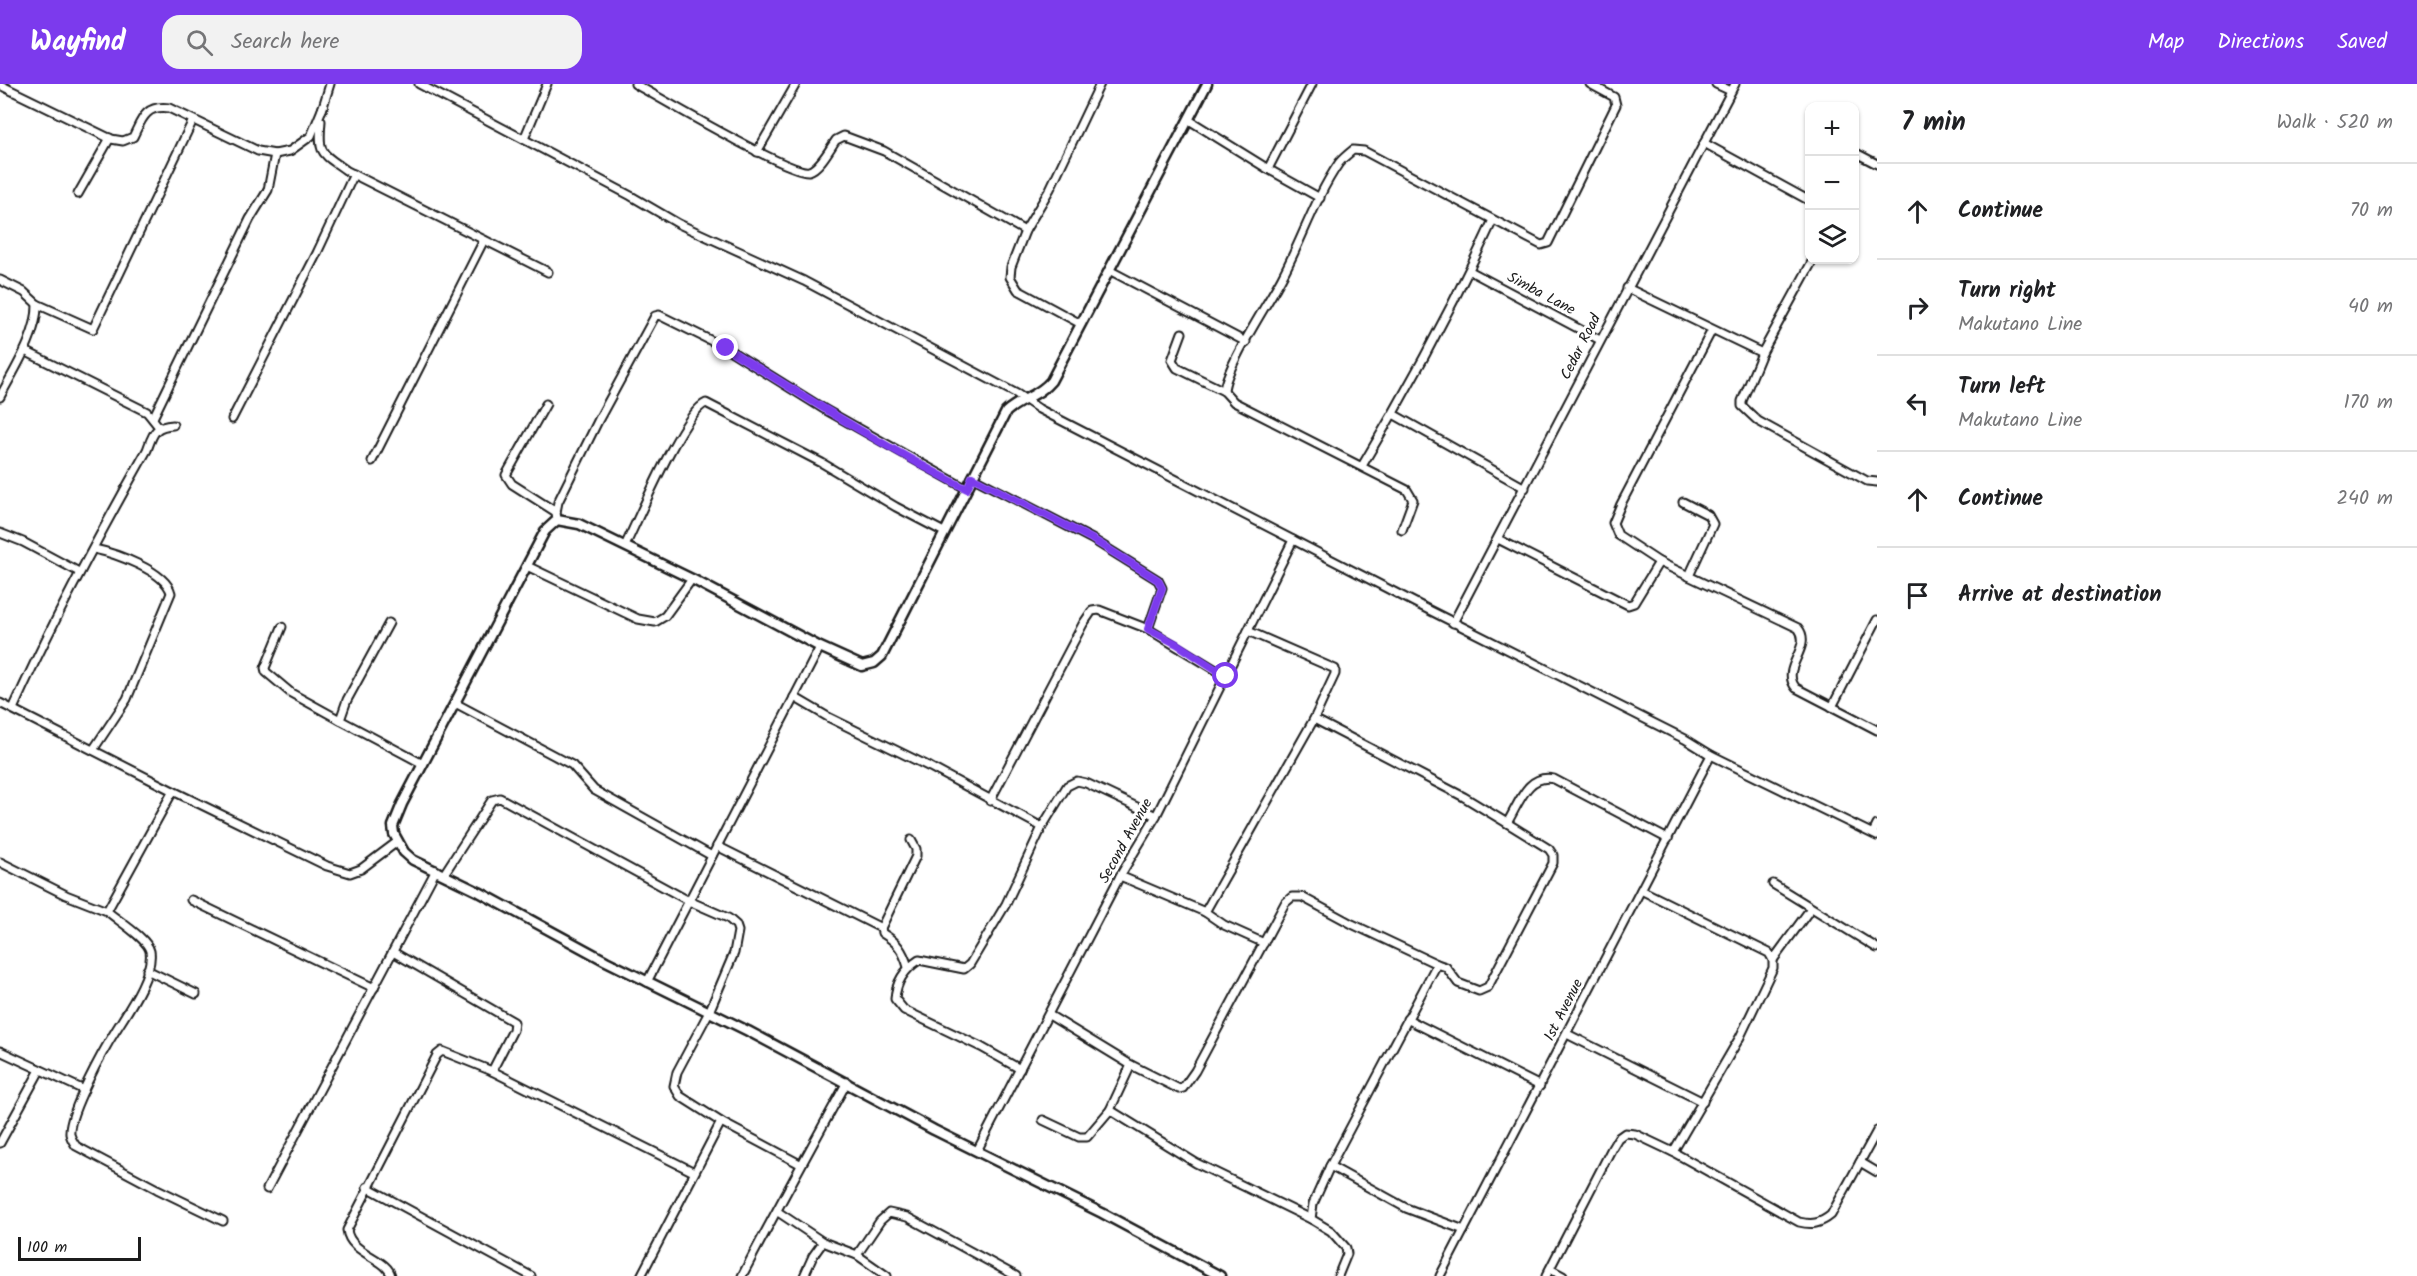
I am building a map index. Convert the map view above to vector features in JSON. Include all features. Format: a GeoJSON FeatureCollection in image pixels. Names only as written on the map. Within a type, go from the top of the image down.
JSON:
{"type":"FeatureCollection","features":[{"type":"Feature","properties":{"kind":"street"},"geometry":{"type":"LineString","coordinates":[[0,85],[110,138],[123,141],[133,137],[145,114],[158,106],[169,108],[258,151],[275,154],[290,152],[311,136],[330,84]]}},
{"type":"Feature","properties":{"kind":"street"},"geometry":{"type":"LineString","coordinates":[[419,84],[631,196],[679,224],[804,281],[1040,409],[1674,733],[1711,755],[1875,835],[1877,825]]}},
{"type":"Feature","properties":{"kind":"street"},"geometry":{"type":"LineString","coordinates":[[524,139],[548,84]]}},
{"type":"Feature","properties":{"kind":"street"},"geometry":{"type":"LineString","coordinates":[[635,84],[757,152],[808,171],[815,168],[836,140],[844,136],[884,151],[1025,231]]}},
{"type":"Feature","properties":{"kind":"street"},"geometry":{"type":"LineString","coordinates":[[757,152],[796,84]]}},
{"type":"Feature","properties":{"kind":"street"},"geometry":{"type":"LineString","coordinates":[[1081,324],[1018,290],[1012,282],[1011,267],[1025,231],[1050,189],[1100,84]]}},
{"type":"Feature","properties":{"kind":"street"},"geometry":{"type":"LineString","coordinates":[[546,404],[506,475],[512,484],[556,516],[579,524],[692,579],[820,647],[862,666],[874,663],[882,656],[1006,412],[1045,388],[1051,381],[1207,84]]}},
{"type":"Feature","properties":{"kind":"street"},"geometry":{"type":"LineString","coordinates":[[1269,169],[1312,84]]}},
{"type":"Feature","properties":{"kind":"street"},"geometry":{"type":"LineString","coordinates":[[1224,391],[1230,370],[1282,276],[1320,198],[1340,162],[1353,150],[1359,149],[1541,245],[1548,243],[1616,105],[1614,97],[1590,84]]}},
{"type":"Feature","properties":{"kind":"street"},"geometry":{"type":"LineString","coordinates":[[1716,84],[1732,88]]}},
{"type":"Feature","properties":{"kind":"street","name":"Cedar Road"},"geometry":{"type":"LineString","coordinates":[[1453,622],[1732,88]]}},
{"type":"Feature","properties":{"kind":"street"},"geometry":{"type":"LineString","coordinates":[[323,107],[319,144],[321,152],[354,174],[548,272]]}},
{"type":"Feature","properties":{"kind":"street"},"geometry":{"type":"LineString","coordinates":[[0,280],[24,292],[38,304],[93,329],[193,120]]}},
{"type":"Feature","properties":{"kind":"street"},"geometry":{"type":"LineString","coordinates":[[1189,120],[1320,198]]}},
{"type":"Feature","properties":{"kind":"street"},"geometry":{"type":"LineString","coordinates":[[78,194],[110,138]]}},
{"type":"Feature","properties":{"kind":"street"},"geometry":{"type":"LineString","coordinates":[[1704,143],[1805,199]]}},
{"type":"Feature","properties":{"kind":"street"},"geometry":{"type":"LineString","coordinates":[[153,418],[250,219],[268,190],[275,154]]}},
{"type":"Feature","properties":{"kind":"street"},"geometry":{"type":"LineString","coordinates":[[1859,155],[1877,164]]}},
{"type":"Feature","properties":{"kind":"street"},"geometry":{"type":"LineString","coordinates":[[232,419],[317,253],[354,174]]}},
{"type":"Feature","properties":{"kind":"street"},"geometry":{"type":"LineString","coordinates":[[1362,466],[1393,414],[1470,271],[1493,220]]}},
{"type":"Feature","properties":{"kind":"street"},"geometry":{"type":"LineString","coordinates":[[372,461],[484,240]]}},
{"type":"Feature","properties":{"kind":"street"},"geometry":{"type":"LineString","coordinates":[[1811,264],[1762,353],[1742,406],[1758,421],[1867,481],[1877,482]]}},
{"type":"Feature","properties":{"kind":"street"},"geometry":{"type":"LineString","coordinates":[[1109,270],[1246,342]]}},
{"type":"Feature","properties":{"kind":"street","name":"Simba Lane"},"geometry":{"type":"LineString","coordinates":[[1470,271],[1600,340]]}},
{"type":"Feature","properties":{"kind":"street"},"geometry":{"type":"LineString","coordinates":[[1627,288],[1762,353]]}},
{"type":"Feature","properties":{"kind":"street"},"geometry":{"type":"LineString","coordinates":[[0,397],[25,351],[38,311],[38,304]]}},
{"type":"Feature","properties":{"kind":"street"},"geometry":{"type":"LineString","coordinates":[[967,489],[824,409],[726,348],[659,315],[655,316],[599,418],[558,502],[556,516],[545,531],[423,764],[393,826],[397,842],[413,860],[977,1151],[1102,1213],[1220,1276]]}},
{"type":"Feature","properties":{"kind":"street"},"geometry":{"type":"LineString","coordinates":[[1712,330],[1613,523],[1618,535],[1659,562],[1798,628],[1803,640],[1790,675],[1791,682],[1796,688],[1877,730]]}},
{"type":"Feature","properties":{"kind":"street"},"geometry":{"type":"LineString","coordinates":[[1182,333],[1172,360],[1177,368],[1224,391],[1234,402],[1407,490],[1413,500],[1402,530]]}},
{"type":"Feature","properties":{"kind":"street"},"geometry":{"type":"LineString","coordinates":[[25,351],[147,412],[159,427]]}},
{"type":"Feature","properties":{"kind":"street"},"geometry":{"type":"LineString","coordinates":[[625,546],[675,442],[698,407],[706,403],[822,463],[944,532]]}},
{"type":"Feature","properties":{"kind":"street"},"geometry":{"type":"LineString","coordinates":[[1393,414],[1525,488]]}},
{"type":"Feature","properties":{"kind":"street"},"geometry":{"type":"LineString","coordinates":[[13,709],[79,572],[94,549],[147,450],[152,435],[159,427],[173,425]]}},
{"type":"Feature","properties":{"kind":"street"},"geometry":{"type":"LineString","coordinates":[[972,477],[1092,539],[1158,580],[1162,588],[1148,629]]}},
{"type":"Feature","properties":{"kind":"street"},"geometry":{"type":"LineString","coordinates":[[1683,502],[1708,515],[1713,524],[1689,576]]}},
{"type":"Feature","properties":{"kind":"street"},"geometry":{"type":"LineString","coordinates":[[0,533],[23,542],[79,572]]}},
{"type":"Feature","properties":{"kind":"street"},"geometry":{"type":"LineString","coordinates":[[1498,539],[1628,605],[1634,603],[1659,562]]}},
{"type":"Feature","properties":{"kind":"street","name":"Second Avenue"},"geometry":{"type":"LineString","coordinates":[[977,1151],[1120,876],[1156,816],[1293,540]]}},
{"type":"Feature","properties":{"kind":"street"},"geometry":{"type":"LineString","coordinates":[[93,750],[127,699],[171,593],[166,582],[157,575],[109,552],[94,549]]}},
{"type":"Feature","properties":{"kind":"street"},"geometry":{"type":"LineString","coordinates":[[527,566],[638,620],[655,621],[665,616],[692,579]]}},
{"type":"Feature","properties":{"kind":"street"},"geometry":{"type":"LineString","coordinates":[[990,801],[1092,611],[1099,610],[1148,629],[1185,649],[1226,676]]}},
{"type":"Feature","properties":{"kind":"street"},"geometry":{"type":"LineString","coordinates":[[1832,707],[1877,620]]}},
{"type":"Feature","properties":{"kind":"street"},"geometry":{"type":"LineString","coordinates":[[340,720],[347,700],[389,623]]}},
{"type":"Feature","properties":{"kind":"street"},"geometry":{"type":"LineString","coordinates":[[282,627],[265,668],[266,672],[291,693],[423,764]]}},
{"type":"Feature","properties":{"kind":"street"},"geometry":{"type":"LineString","coordinates":[[1205,912],[1314,718],[1335,674],[1335,669],[1248,631]]}},
{"type":"Feature","properties":{"kind":"street"},"geometry":{"type":"LineString","coordinates":[[648,982],[820,647]]}},
{"type":"Feature","properties":{"kind":"street"},"geometry":{"type":"LineString","coordinates":[[794,697],[828,717],[930,767],[1042,827]]}},
{"type":"Feature","properties":{"kind":"street"},"geometry":{"type":"LineString","coordinates":[[0,702],[173,791],[327,866],[350,873],[370,863],[397,842]]}},
{"type":"Feature","properties":{"kind":"street"},"geometry":{"type":"LineString","coordinates":[[455,703],[572,765],[594,790],[712,856]]}},
{"type":"Feature","properties":{"kind":"street"},"geometry":{"type":"LineString","coordinates":[[1049,1015],[1131,1065],[1179,1089],[1186,1086],[1284,903],[1292,897],[1302,897],[1352,924],[1446,968],[1458,983],[1479,991],[1488,987],[1553,863],[1554,855],[1549,849],[1464,797],[1314,718]]}},
{"type":"Feature","properties":{"kind":"street","name":"1st Avenue"},"geometry":{"type":"LineString","coordinates":[[1440,1276],[1711,755]]}},
{"type":"Feature","properties":{"kind":"street"},"geometry":{"type":"LineString","coordinates":[[1507,822],[1529,786],[1537,780],[1546,778],[1554,779],[1668,839]]}},
{"type":"Feature","properties":{"kind":"street"},"geometry":{"type":"LineString","coordinates":[[1020,1069],[981,1047],[904,1010],[895,999],[896,991],[908,967],[919,960],[964,969],[970,964],[1006,904],[1042,827],[1067,786],[1077,781],[1086,783],[1156,816]]}},
{"type":"Feature","properties":{"kind":"street"},"geometry":{"type":"LineString","coordinates":[[107,911],[173,791]]}},
{"type":"Feature","properties":{"kind":"street"},"geometry":{"type":"LineString","coordinates":[[267,1189],[393,952],[440,872],[492,800],[497,798],[688,901],[728,918],[735,925],[738,931],[734,953],[708,1012],[677,1072],[674,1086],[680,1096],[721,1122],[800,1164]]}},
{"type":"Feature","properties":{"kind":"street"},"geometry":{"type":"LineString","coordinates":[[908,967],[904,953],[893,940],[882,933],[881,928],[916,856],[916,849],[911,840]]}},
{"type":"Feature","properties":{"kind":"street"},"geometry":{"type":"LineString","coordinates":[[717,846],[881,928]]}},
{"type":"Feature","properties":{"kind":"street"},"geometry":{"type":"LineString","coordinates":[[0,862],[66,895],[107,911],[144,940],[150,951],[147,970],[130,1008],[114,1033],[75,1111],[70,1133],[76,1146],[157,1190],[223,1221]]}},
{"type":"Feature","properties":{"kind":"street"},"geometry":{"type":"LineString","coordinates":[[1120,876],[1205,912],[1224,925],[1264,943]]}},
{"type":"Feature","properties":{"kind":"street"},"geometry":{"type":"LineString","coordinates":[[1773,884],[1877,948]]}},
{"type":"Feature","properties":{"kind":"street"},"geometry":{"type":"LineString","coordinates":[[1641,890],[1769,953],[1773,960],[1773,968],[1740,1037],[1673,1152]]}},
{"type":"Feature","properties":{"kind":"street"},"geometry":{"type":"LineString","coordinates":[[191,900],[374,988]]}},
{"type":"Feature","properties":{"kind":"street"},"geometry":{"type":"LineString","coordinates":[[1773,960],[1811,908]]}},
{"type":"Feature","properties":{"kind":"street"},"geometry":{"type":"LineString","coordinates":[[393,952],[514,1022],[513,1030],[492,1071]]}},
{"type":"Feature","properties":{"kind":"street"},"geometry":{"type":"LineString","coordinates":[[1311,1219],[1313,1204],[1329,1166],[1437,964]]}},
{"type":"Feature","properties":{"kind":"street"},"geometry":{"type":"LineString","coordinates":[[147,970],[196,994]]}},
{"type":"Feature","properties":{"kind":"street"},"geometry":{"type":"LineString","coordinates":[[1407,1019],[1540,1086]]}},
{"type":"Feature","properties":{"kind":"street"},"geometry":{"type":"LineString","coordinates":[[1567,1034],[1703,1102]]}},
{"type":"Feature","properties":{"kind":"street"},"geometry":{"type":"LineString","coordinates":[[0,1051],[84,1090]]}},
{"type":"Feature","properties":{"kind":"street"},"geometry":{"type":"LineString","coordinates":[[391,1276],[387,1267],[362,1253],[348,1237],[349,1222],[440,1052],[446,1051],[492,1071],[694,1172]]}},
{"type":"Feature","properties":{"kind":"street"},"geometry":{"type":"LineString","coordinates":[[1042,1120],[1083,1138],[1092,1134],[1110,1110],[1131,1065]]}},
{"type":"Feature","properties":{"kind":"street"},"geometry":{"type":"LineString","coordinates":[[0,1143],[40,1070]]}},
{"type":"Feature","properties":{"kind":"street"},"geometry":{"type":"LineString","coordinates":[[742,1276],[778,1212],[800,1164],[847,1082]]}},
{"type":"Feature","properties":{"kind":"street"},"geometry":{"type":"LineString","coordinates":[[1110,1110],[1196,1163],[1331,1231],[1346,1248],[1347,1254],[1338,1276]]}},
{"type":"Feature","properties":{"kind":"street"},"geometry":{"type":"LineString","coordinates":[[642,1276],[721,1122]]}},
{"type":"Feature","properties":{"kind":"street"},"geometry":{"type":"LineString","coordinates":[[1563,1276],[1548,1273],[1618,1137],[1625,1132],[1635,1134],[1673,1152],[1799,1222],[1810,1225],[1821,1223],[1830,1215],[1877,1131]]}},
{"type":"Feature","properties":{"kind":"street"},"geometry":{"type":"LineString","coordinates":[[1860,1162],[1877,1172]]}},
{"type":"Feature","properties":{"kind":"street"},"geometry":{"type":"LineString","coordinates":[[1329,1166],[1407,1208],[1464,1230]]}},
{"type":"Feature","properties":{"kind":"street"},"geometry":{"type":"LineString","coordinates":[[367,1187],[531,1276]]}},
{"type":"Feature","properties":{"kind":"street"},"geometry":{"type":"LineString","coordinates":[[778,1212],[823,1242],[857,1255],[887,1276]]}},
{"type":"Feature","properties":{"kind":"street"},"geometry":{"type":"LineString","coordinates":[[857,1255],[880,1221],[889,1213],[907,1217],[1016,1276]]}},
{"type":"Feature","properties":{"kind":"street"},"geometry":{"type":"LineString","coordinates":[[804,1276],[813,1256],[823,1242]]}},
{"type":"Feature","properties":{"kind":"route"},"geometry":{"type":"LineString","coordinates":[[726,348],[824,409],[932,471],[967,489],[972,477],[1092,539],[1158,580],[1162,588],[1148,629],[1177,644],[1226,676]]}}]}
